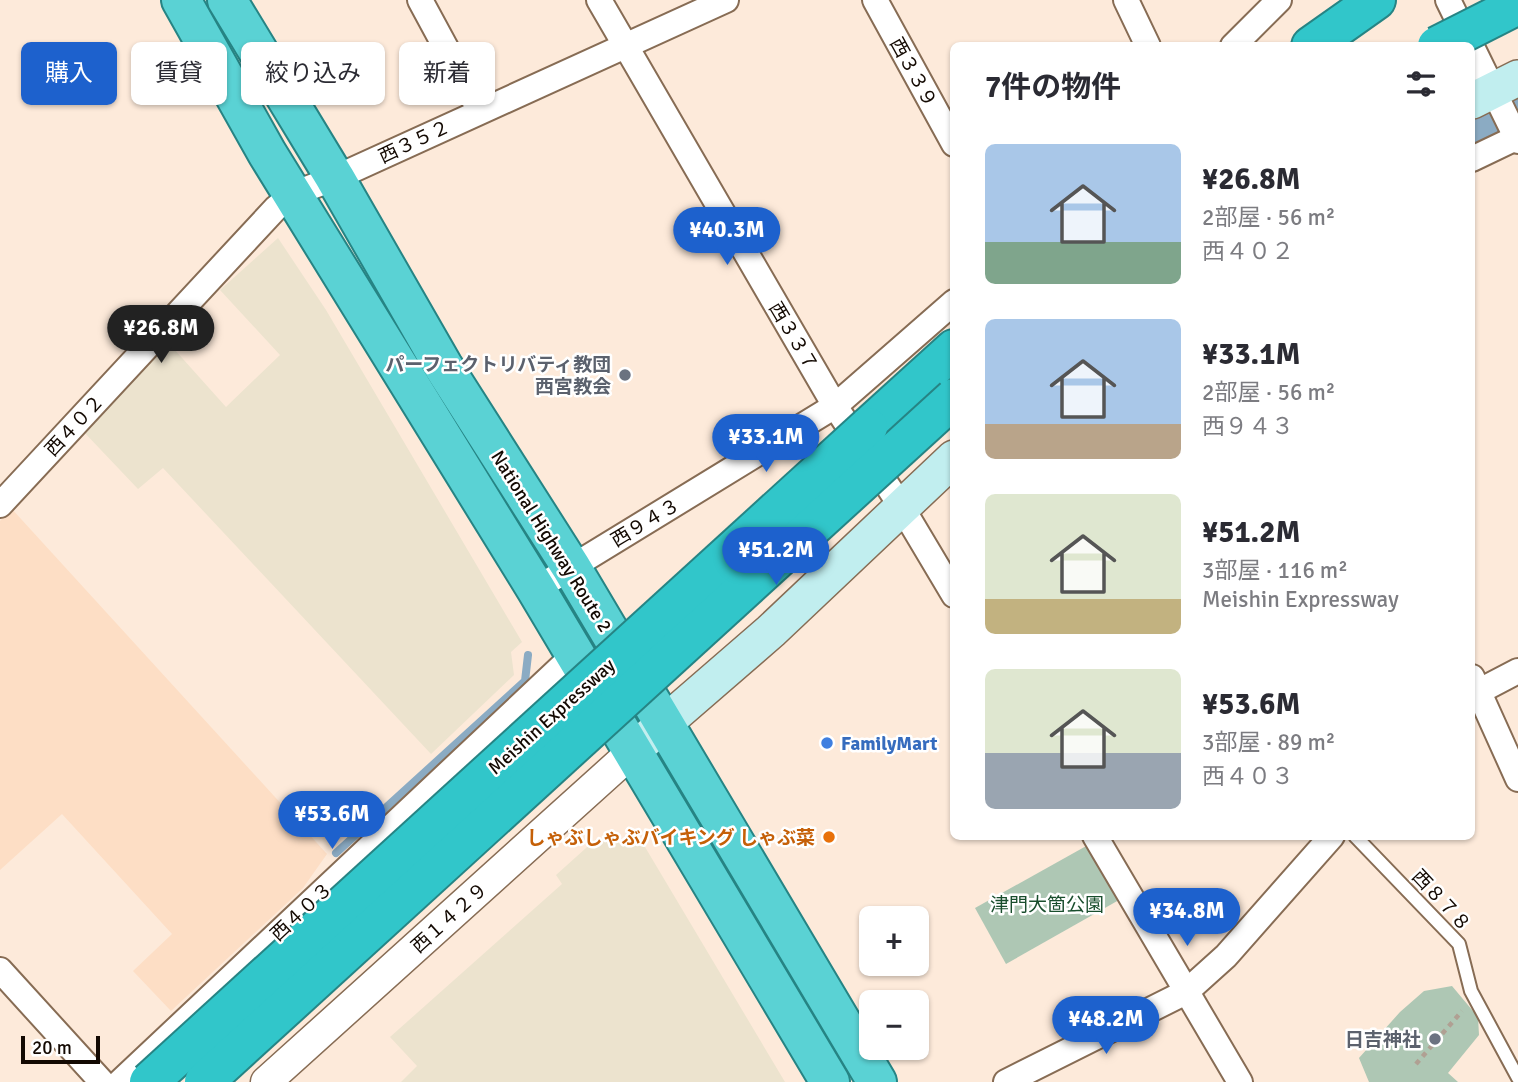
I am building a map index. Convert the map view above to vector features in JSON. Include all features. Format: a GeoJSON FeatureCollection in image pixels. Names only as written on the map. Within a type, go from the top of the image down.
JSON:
{"type":"FeatureCollection","features":[{"type":"Feature","properties":{"kind":"highway","name":"National Highway Route 2"},"geometry":{"type":"LineString","coordinates":[[181,0],[293,194],[536,589],[830,1082]]}},
{"type":"Feature","properties":{"kind":"highway","name":"National Highway Route 2"},"geometry":{"type":"LineString","coordinates":[[227,0],[335,178],[443,366],[571,567],[877,1082]]}},
{"type":"Feature","properties":{"kind":"highway"},"geometry":{"type":"LineString","coordinates":[[1317,42],[1376,0]]}},
{"type":"Feature","properties":{"kind":"highway"},"geometry":{"type":"LineString","coordinates":[[1445,42],[1518,5]]}},
{"type":"Feature","properties":{"kind":"highway","name":"Meishin Expressway"},"geometry":{"type":"LineString","coordinates":[[149,1082],[950,353]]}},
{"type":"Feature","properties":{"kind":"highway","name":"Meishin Expressway"},"geometry":{"type":"LineString","coordinates":[[204,1082],[950,402]]}},
{"type":"Feature","properties":{"kind":"main road"},"geometry":{"type":"LineString","coordinates":[[632,752],[771,631],[950,461]]}},
{"type":"Feature","properties":{"kind":"street"},"geometry":{"type":"LineString","coordinates":[[420,0],[480,111]]}},
{"type":"Feature","properties":{"kind":"street","name":"西３３７"},"geometry":{"type":"LineString","coordinates":[[599,0],[622,45],[835,406],[901,506],[950,588]]}},
{"type":"Feature","properties":{"kind":"street","name":"西３５２"},"geometry":{"type":"LineString","coordinates":[[293,194],[335,178],[622,45],[726,0]]}},
{"type":"Feature","properties":{"kind":"street","name":"西３３９"},"geometry":{"type":"LineString","coordinates":[[875,0],[950,137]]}},
{"type":"Feature","properties":{"kind":"street"},"geometry":{"type":"LineString","coordinates":[[1126,0],[1146,42]]}},
{"type":"Feature","properties":{"kind":"street"},"geometry":{"type":"LineString","coordinates":[[1237,42],[1279,0]]}},
{"type":"Feature","properties":{"kind":"street"},"geometry":{"type":"LineString","coordinates":[[1448,0],[1469,42]]}},
{"type":"Feature","properties":{"kind":"street"},"geometry":{"type":"LineString","coordinates":[[1475,54],[1506,116],[1475,155]]}},
{"type":"Feature","properties":{"kind":"street","name":"西４０２"},"geometry":{"type":"LineString","coordinates":[[0,505],[276,208],[293,194]]}},
{"type":"Feature","properties":{"kind":"street","name":"西９４３"},"geometry":{"type":"LineString","coordinates":[[536,589],[835,406],[950,305]]}},
{"type":"Feature","properties":{"kind":"street","name":"西４０３"},"geometry":{"type":"LineString","coordinates":[[120,1082],[575,654]]}},
{"type":"Feature","properties":{"kind":"street"},"geometry":{"type":"LineString","coordinates":[[1475,688],[1518,671]]}},
{"type":"Feature","properties":{"kind":"street"},"geometry":{"type":"LineString","coordinates":[[1475,690],[1518,779]]}},
{"type":"Feature","properties":{"kind":"street","name":"西１４２９"},"geometry":{"type":"LineString","coordinates":[[266,1082],[632,752]]}},
{"type":"Feature","properties":{"kind":"street"},"geometry":{"type":"LineString","coordinates":[[1103,840],[1186,992],[1240,1082]]}},
{"type":"Feature","properties":{"kind":"street"},"geometry":{"type":"LineString","coordinates":[[1006,1082],[1186,992],[1226,956],[1328,840]]}},
{"type":"Feature","properties":{"kind":"street"},"geometry":{"type":"LineString","coordinates":[[0,970],[102,1082]]}},
{"type":"Feature","properties":{"kind":"lane","name":"西８７８"},"geometry":{"type":"LineString","coordinates":[[1359,840],[1459,944],[1474,997],[1518,1078]]}},
{"type":"Feature","properties":{"kind":"path"},"geometry":{"type":"LineString","coordinates":[[1416,1065],[1474,997]]}},
{"type":"Feature","properties":{"kind":"shaded area"},"geometry":{"type":"Polygon","coordinates":[[[278,238],[326,310],[522,642],[511,652],[514,675],[431,754],[163,468],[138,489],[82,430],[166,340],[226,407],[280,355],[220,290],[278,238]]]}},
{"type":"Feature","properties":{"kind":"shaded area"},"geometry":{"type":"Polygon","coordinates":[[[11,508],[327,854],[303,888],[171,1011],[133,971],[172,934],[62,814],[0,870],[0,521],[11,508]]]}},
{"type":"Feature","properties":{"kind":"shaded area"},"geometry":{"type":"Polygon","coordinates":[[[596,839],[645,847],[785,1082],[401,1082],[417,1066],[390,1037],[562,884],[556,875],[596,839]]]}},
{"type":"Feature","properties":{"kind":"green space","name":"津門大箇公園"},"geometry":{"type":"Polygon","coordinates":[[[1088,845],[1119,900],[1006,964],[975,908],[1088,845]]]}},
{"type":"Feature","properties":{"kind":"green space","name":"日吉神社"},"geometry":{"type":"Polygon","coordinates":[[[1452,986],[1478,1017],[1479,1035],[1448,1073],[1458,1082],[1369,1082],[1359,1058],[1400,1012],[1424,991],[1452,986]]]}},
{"type":"Feature","properties":{"kind":"waterway"},"geometry":{"type":"LineString","coordinates":[[1475,136],[1518,115]]}},
{"type":"Feature","properties":{"kind":"waterway"},"geometry":{"type":"LineString","coordinates":[[336,853],[525,681],[528,655]]}},
{"type":"Feature","properties":{"kind":"place","name":"パーフェクトリバティ教団 西宮教会"},"geometry":{"type":"Point","coordinates":[625,375]}},
{"type":"Feature","properties":{"kind":"place","name":"FamilyMart"},"geometry":{"type":"Point","coordinates":[827,743]}},
{"type":"Feature","properties":{"kind":"place","name":"しゃぶしゃぶバイキング しゃぶ菜"},"geometry":{"type":"Point","coordinates":[829,837]}},
{"type":"Feature","properties":{"kind":"place","name":"日吉神社"},"geometry":{"type":"Point","coordinates":[1435,1039]}}]}
